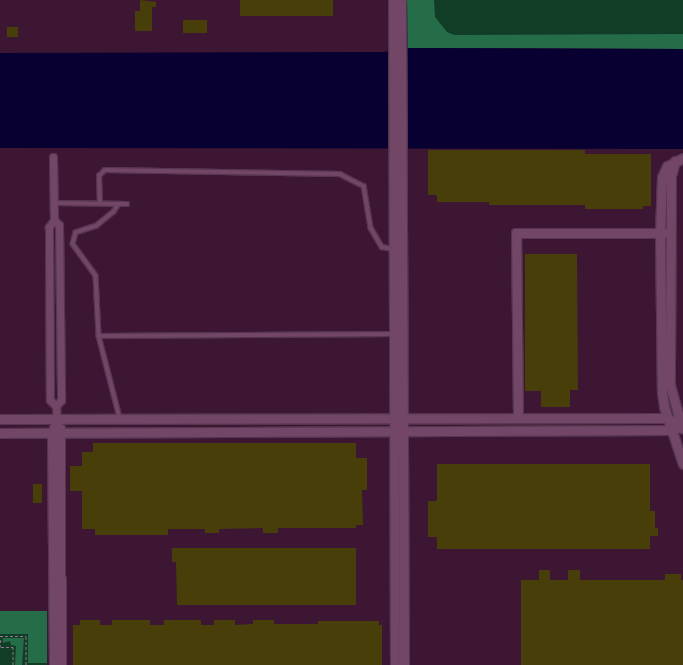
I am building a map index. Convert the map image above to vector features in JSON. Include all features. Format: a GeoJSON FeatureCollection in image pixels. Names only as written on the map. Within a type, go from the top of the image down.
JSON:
{"type":"FeatureCollection","features":[{"type":"Feature","properties":{"kind":"street"},"geometry":{"type":"LineString","coordinates":[[393,0],[397,42],[404,418],[404,665]]}},
{"type":"Feature","properties":{"kind":"street"},"geometry":{"type":"LineString","coordinates":[[397,42],[401,0]]}},
{"type":"Feature","properties":{"kind":"street"},"geometry":{"type":"LineString","coordinates":[[395,665],[394,249],[398,152]]}},
{"type":"Feature","properties":{"kind":"street"},"geometry":{"type":"LineString","coordinates":[[53,157],[54,220],[49,227],[50,400],[56,406],[57,419],[54,665]]}},
{"type":"Feature","properties":{"kind":"street"},"geometry":{"type":"LineString","coordinates":[[679,159],[667,166],[662,177],[660,233],[662,392],[668,418],[683,464]]}},
{"type":"Feature","properties":{"kind":"street"},"geometry":{"type":"LineString","coordinates":[[679,159],[671,176],[670,385],[683,427]]}},
{"type":"Feature","properties":{"kind":"street"},"geometry":{"type":"LineString","coordinates":[[54,220],[59,225],[61,400],[56,406]]}},
{"type":"Feature","properties":{"kind":"street"},"geometry":{"type":"LineString","coordinates":[[518,418],[516,232],[670,233]]}},
{"type":"Feature","properties":{"kind":"street"},"geometry":{"type":"LineString","coordinates":[[0,419],[668,418],[683,427]]}},
{"type":"Feature","properties":{"kind":"street"},"geometry":{"type":"LineString","coordinates":[[0,433],[672,430],[683,427]]}},
{"type":"Feature","properties":{"kind":"street"},"geometry":{"type":"LineString","coordinates":[[57,433],[61,665]]}},
{"type":"Feature","properties":{"kind":"lane"},"geometry":{"type":"LineString","coordinates":[[100,204],[99,176],[105,170],[340,174],[364,186],[371,228],[382,247],[394,249]]}},
{"type":"Feature","properties":{"kind":"lane"},"geometry":{"type":"LineString","coordinates":[[54,203],[127,204]]}},
{"type":"Feature","properties":{"kind":"lane"},"geometry":{"type":"LineString","coordinates":[[119,204],[114,212],[97,226],[82,230],[74,237],[73,244],[96,276],[98,336],[120,419]]}},
{"type":"Feature","properties":{"kind":"lane"},"geometry":{"type":"LineString","coordinates":[[98,336],[394,334]]}},
{"type":"Feature","properties":{"kind":"path"},"geometry":{"type":"LineString","coordinates":[[13,665],[13,647],[1,647],[1,636],[26,636],[26,665]]}},
{"type":"Feature","properties":{"kind":"green space"},"geometry":{"type":"Polygon","coordinates":[[[407,0],[683,0],[683,48],[407,48],[407,0]]]}},
{"type":"Feature","properties":{"kind":"green space"},"geometry":{"type":"Polygon","coordinates":[[[407,0],[434,0],[435,17],[447,32],[454,35],[683,34],[683,49],[408,48],[407,0]]]}},
{"type":"Feature","properties":{"kind":"green space"},"geometry":{"type":"Polygon","coordinates":[[[0,611],[47,611],[47,665],[0,665],[0,611]]]}},
{"type":"Feature","properties":{"kind":"green space"},"geometry":{"type":"Polygon","coordinates":[[[0,611],[47,611],[47,663],[28,663],[28,634],[0,634],[0,611]]]}},
{"type":"Feature","properties":{"kind":"green space"},"geometry":{"type":"Polygon","coordinates":[[[3,638],[24,638],[22,665],[15,665],[16,646],[11,645],[10,641],[3,643],[3,638]]]}},
{"type":"Feature","properties":{"kind":"shaded area"},"geometry":{"type":"Polygon","coordinates":[[[408,48],[683,49],[683,149],[0,148],[0,53],[384,52],[408,48]]]}},
{"type":"Feature","properties":{"kind":"building"},"geometry":{"type":"Polygon","coordinates":[[[140,0],[156,2],[156,7],[152,7],[152,31],[135,31],[135,11],[140,11],[140,0]]]}},
{"type":"Feature","properties":{"kind":"building"},"geometry":{"type":"Polygon","coordinates":[[[240,0],[333,0],[333,16],[240,16],[240,0]]]}},
{"type":"Feature","properties":{"kind":"building"},"geometry":{"type":"Polygon","coordinates":[[[183,20],[207,20],[207,33],[183,33],[183,20]]]}},
{"type":"Feature","properties":{"kind":"building"},"geometry":{"type":"Polygon","coordinates":[[[7,27],[18,27],[18,37],[7,37],[7,27]]]}},
{"type":"Feature","properties":{"kind":"building"},"geometry":{"type":"Polygon","coordinates":[[[428,150],[585,150],[585,154],[651,154],[651,206],[643,206],[643,209],[585,209],[585,205],[489,205],[489,202],[437,202],[437,195],[428,195],[428,150]]]}},
{"type":"Feature","properties":{"kind":"building"},"geometry":{"type":"Polygon","coordinates":[[[525,254],[577,254],[578,390],[570,390],[570,407],[541,407],[541,391],[525,391],[525,254]]]}},
{"type":"Feature","properties":{"kind":"building"},"geometry":{"type":"Polygon","coordinates":[[[93,443],[356,443],[356,458],[367,458],[367,490],[362,490],[363,525],[356,525],[356,528],[278,528],[278,533],[263,533],[263,528],[219,529],[219,533],[205,533],[205,529],[168,529],[168,535],[95,535],[95,529],[82,529],[82,491],[70,491],[70,466],[82,466],[82,452],[93,452],[93,443]]]}},
{"type":"Feature","properties":{"kind":"building"},"geometry":{"type":"Polygon","coordinates":[[[437,464],[650,464],[650,511],[655,511],[655,528],[658,528],[658,536],[650,536],[650,549],[437,549],[437,537],[428,537],[428,501],[437,501],[437,464]]]}},
{"type":"Feature","properties":{"kind":"building"},"geometry":{"type":"Polygon","coordinates":[[[33,484],[42,484],[42,503],[33,503],[33,484]]]}},
{"type":"Feature","properties":{"kind":"building"},"geometry":{"type":"Polygon","coordinates":[[[172,548],[356,548],[356,605],[177,605],[176,562],[172,562],[172,548]]]}},
{"type":"Feature","properties":{"kind":"building"},"geometry":{"type":"Polygon","coordinates":[[[539,570],[550,570],[550,580],[568,580],[568,570],[580,570],[580,580],[665,580],[665,574],[681,574],[681,580],[683,580],[683,665],[521,665],[521,580],[539,580],[539,570]]]}},
{"type":"Feature","properties":{"kind":"building"},"geometry":{"type":"Polygon","coordinates":[[[80,620],[100,620],[100,625],[112,625],[112,620],[150,620],[150,625],[164,625],[164,620],[201,620],[201,625],[214,625],[214,620],[235,620],[235,625],[253,624],[253,620],[274,620],[274,624],[318,624],[318,621],[379,621],[379,625],[382,625],[382,665],[73,665],[73,625],[80,625],[80,620]]]}}]}
